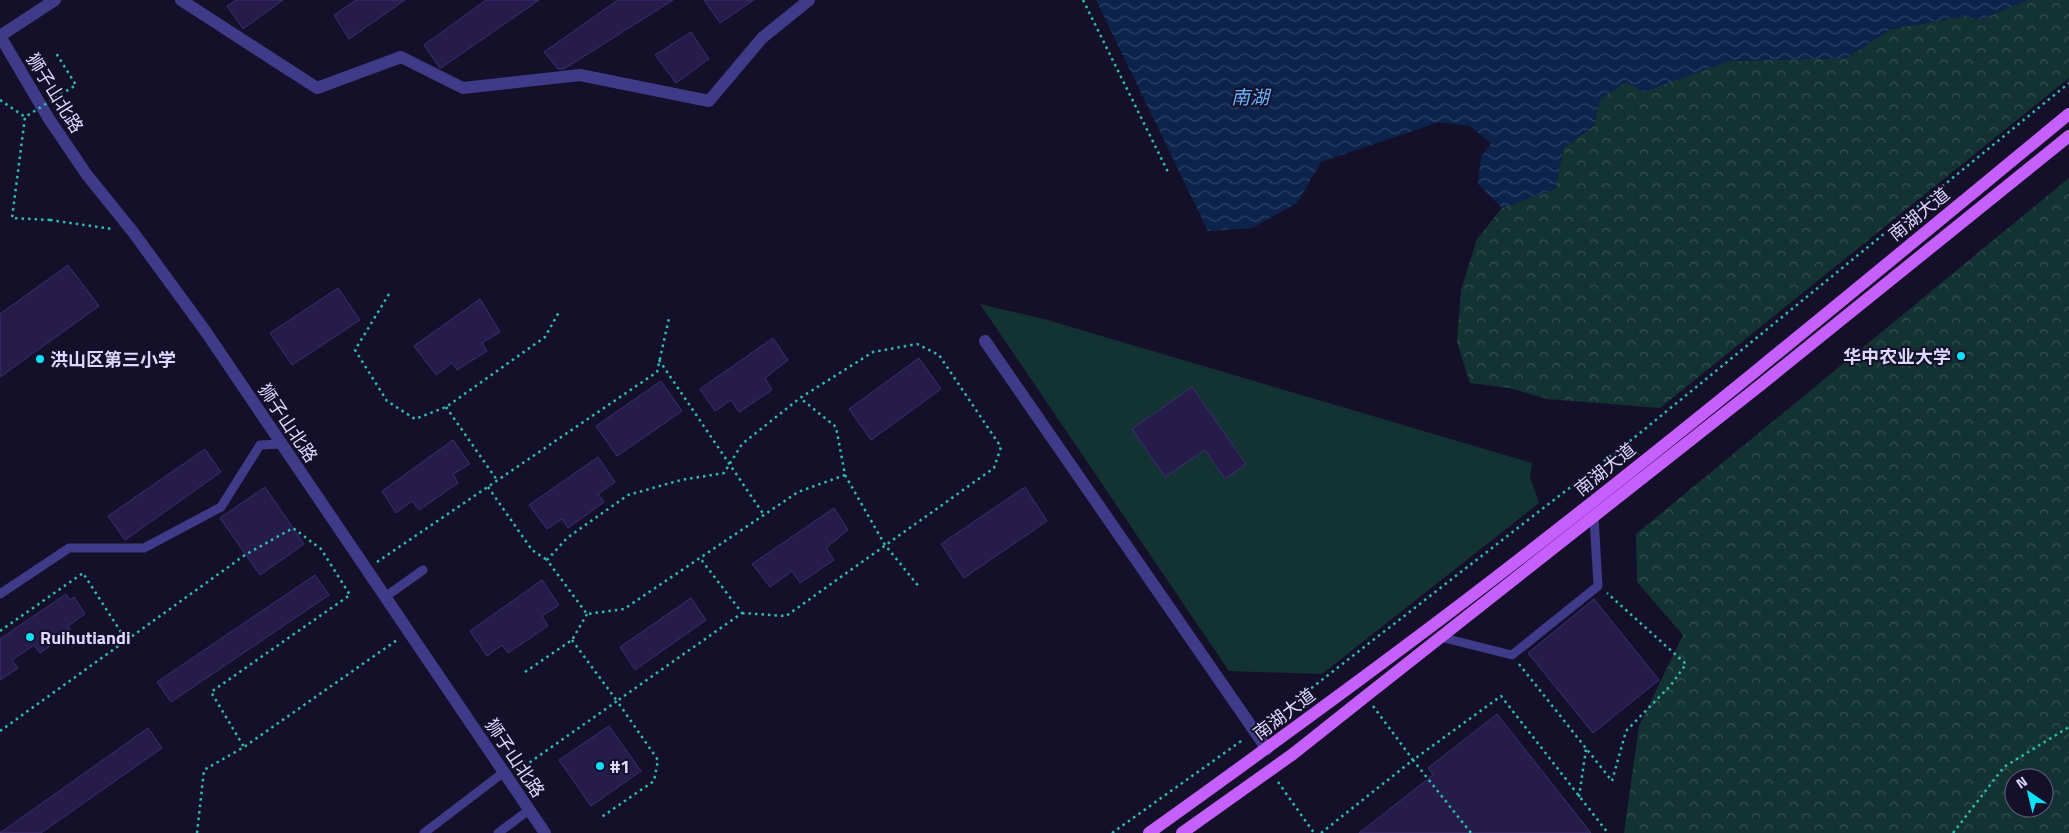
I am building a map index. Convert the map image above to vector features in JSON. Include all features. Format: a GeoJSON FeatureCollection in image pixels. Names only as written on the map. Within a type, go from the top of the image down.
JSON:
{"type":"FeatureCollection","features":[{"type":"Feature","properties":{"kind":"main road","name":"南湖大道"},"geometry":{"type":"LineString","coordinates":[[1149,833],[1267,749],[1526,555],[2069,114]]}},
{"type":"Feature","properties":{"kind":"main road","name":"南湖大道"},"geometry":{"type":"LineString","coordinates":[[1182,833],[1270,770],[1366,696],[1763,383],[2069,136]]}},
{"type":"Feature","properties":{"kind":"street"},"geometry":{"type":"LineString","coordinates":[[0,36],[55,0]]}},
{"type":"Feature","properties":{"kind":"street"},"geometry":{"type":"LineString","coordinates":[[181,0],[316,88],[401,57],[463,88],[580,75],[709,101],[762,38],[809,0]]}},
{"type":"Feature","properties":{"kind":"street","name":"狮子山北路"},"geometry":{"type":"LineString","coordinates":[[0,36],[49,119],[87,175],[133,232],[206,332],[545,833]]}},
{"type":"Feature","properties":{"kind":"street"},"geometry":{"type":"LineString","coordinates":[[985,341],[1267,749]]}},
{"type":"Feature","properties":{"kind":"lane"},"geometry":{"type":"LineString","coordinates":[[0,594],[69,548],[144,548],[213,512],[221,507],[260,445],[281,444]]}},
{"type":"Feature","properties":{"kind":"lane"},"geometry":{"type":"LineString","coordinates":[[1440,637],[1512,655],[1598,586],[1594,516]]}},
{"type":"Feature","properties":{"kind":"lane"},"geometry":{"type":"LineString","coordinates":[[385,597],[423,570]]}},
{"type":"Feature","properties":{"kind":"lane"},"geometry":{"type":"LineString","coordinates":[[424,833],[505,775]]}},
{"type":"Feature","properties":{"kind":"lane"},"geometry":{"type":"LineString","coordinates":[[498,833],[529,810]]}},
{"type":"Feature","properties":{"kind":"path"},"geometry":{"type":"LineString","coordinates":[[1083,0],[1168,172]]}},
{"type":"Feature","properties":{"kind":"path"},"geometry":{"type":"LineString","coordinates":[[56,53],[76,85],[25,118],[12,218],[50,220],[133,232]]}},
{"type":"Feature","properties":{"kind":"path"},"geometry":{"type":"LineString","coordinates":[[1112,833],[1254,732],[1635,438],[2069,83]]}},
{"type":"Feature","properties":{"kind":"path"},"geometry":{"type":"LineString","coordinates":[[0,100],[25,118]]}},
{"type":"Feature","properties":{"kind":"path"},"geometry":{"type":"LineString","coordinates":[[389,294],[355,350],[387,401],[415,419],[446,407],[545,337],[559,312]]}},
{"type":"Feature","properties":{"kind":"path"},"geometry":{"type":"LineString","coordinates":[[366,570],[657,372],[669,318]]}},
{"type":"Feature","properties":{"kind":"path"},"geometry":{"type":"LineString","coordinates":[[505,775],[617,701],[742,612],[786,616],[884,544],[994,468],[1001,447],[939,355],[917,344],[873,352],[800,398],[742,444],[724,473],[681,480],[628,495],[566,538],[547,560]]}},
{"type":"Feature","properties":{"kind":"path"},"geometry":{"type":"LineString","coordinates":[[659,360],[728,465],[764,515]]}},
{"type":"Feature","properties":{"kind":"path"},"geometry":{"type":"LineString","coordinates":[[800,398],[836,427],[845,475],[884,544],[920,588]]}},
{"type":"Feature","properties":{"kind":"path"},"geometry":{"type":"LineString","coordinates":[[446,407],[497,480]]}},
{"type":"Feature","properties":{"kind":"path"},"geometry":{"type":"LineString","coordinates":[[587,614],[624,609],[798,492],[845,475]]}},
{"type":"Feature","properties":{"kind":"path"},"geometry":{"type":"LineString","coordinates":[[488,487],[532,550],[547,560],[587,614]]}},
{"type":"Feature","properties":{"kind":"path"},"geometry":{"type":"LineString","coordinates":[[0,731],[245,555],[293,528],[322,548],[350,595],[211,692],[244,747]]}},
{"type":"Feature","properties":{"kind":"path"},"geometry":{"type":"LineString","coordinates":[[700,558],[742,612]]}},
{"type":"Feature","properties":{"kind":"path"},"geometry":{"type":"LineString","coordinates":[[0,631],[83,573],[127,640]]}},
{"type":"Feature","properties":{"kind":"path"},"geometry":{"type":"LineString","coordinates":[[1512,655],[1612,781],[1626,731],[1671,685],[1686,664],[1598,586]]}},
{"type":"Feature","properties":{"kind":"path"},"geometry":{"type":"LineString","coordinates":[[525,672],[572,640],[587,614]]}},
{"type":"Feature","properties":{"kind":"path"},"geometry":{"type":"LineString","coordinates":[[197,833],[204,770],[244,747],[409,632]]}},
{"type":"Feature","properties":{"kind":"path"},"geometry":{"type":"LineString","coordinates":[[572,640],[658,760],[654,781],[600,818]]}},
{"type":"Feature","properties":{"kind":"path"},"geometry":{"type":"LineString","coordinates":[[1366,696],[1413,760],[1471,833]]}},
{"type":"Feature","properties":{"kind":"path"},"geometry":{"type":"LineString","coordinates":[[1320,833],[1413,760],[1500,696],[1608,833]]}},
{"type":"Feature","properties":{"kind":"path"},"geometry":{"type":"LineString","coordinates":[[1953,833],[2004,768],[2069,727]]}},
{"type":"Feature","properties":{"kind":"path"},"geometry":{"type":"LineString","coordinates":[[1580,797],[1586,748]]}},
{"type":"Feature","properties":{"kind":"path"},"geometry":{"type":"LineString","coordinates":[[1270,770],[1314,833]]}},
{"type":"Feature","properties":{"kind":"green space"},"geometry":{"type":"Polygon","coordinates":[[[2027,0],[2069,0],[2069,78],[1660,408],[1548,399],[1509,388],[1470,383],[1457,342],[1461,290],[1477,239],[1502,208],[1555,189],[1564,147],[1594,126],[1600,99],[1626,82],[1644,91],[1728,61],[1846,58],[1891,29],[1966,16],[1980,20],[2027,0]]]}},
{"type":"Feature","properties":{"kind":"green space","name":"华中农业大学"},"geometry":{"type":"Polygon","coordinates":[[[2069,178],[2069,833],[1624,833],[1639,726],[1683,635],[1637,582],[1636,534],[2069,178]]]}},
{"type":"Feature","properties":{"kind":"green space"},"geometry":{"type":"Polygon","coordinates":[[[980,304],[1044,319],[1532,463],[1530,477],[1539,503],[1322,674],[1229,671],[980,304]]]}},
{"type":"Feature","properties":{"kind":"water","name":"南湖"},"geometry":{"type":"Polygon","coordinates":[[[1096,0],[2027,0],[1980,20],[1965,16],[1891,29],[1846,58],[1729,61],[1644,92],[1626,82],[1600,99],[1594,126],[1564,147],[1555,189],[1502,208],[1478,184],[1481,157],[1491,143],[1470,126],[1439,122],[1321,162],[1297,203],[1252,228],[1208,231],[1096,0]]]}},
{"type":"Feature","properties":{"kind":"building"},"geometry":{"type":"Polygon","coordinates":[[[236,0],[283,0],[243,29],[227,6],[236,0]]]}},
{"type":"Feature","properties":{"kind":"building"},"geometry":{"type":"Polygon","coordinates":[[[356,0],[405,0],[349,39],[334,15],[356,0]]]}},
{"type":"Feature","properties":{"kind":"building"},"geometry":{"type":"Polygon","coordinates":[[[486,0],[539,0],[441,68],[439,67],[424,45],[486,0]]]}},
{"type":"Feature","properties":{"kind":"building"},"geometry":{"type":"Polygon","coordinates":[[[618,0],[673,0],[564,69],[558,69],[544,52],[618,0]]]}},
{"type":"Feature","properties":{"kind":"building"},"geometry":{"type":"Polygon","coordinates":[[[704,0],[754,0],[720,23],[704,0]]]}},
{"type":"Feature","properties":{"kind":"building"},"geometry":{"type":"Polygon","coordinates":[[[691,32],[709,59],[676,83],[655,55],[691,32]]]}},
{"type":"Feature","properties":{"kind":"building"},"geometry":{"type":"Polygon","coordinates":[[[68,265],[99,306],[0,377],[0,314],[68,265]]]}},
{"type":"Feature","properties":{"kind":"building"},"geometry":{"type":"Polygon","coordinates":[[[338,288],[360,320],[292,365],[270,333],[338,288]]]}},
{"type":"Feature","properties":{"kind":"building"},"geometry":{"type":"Polygon","coordinates":[[[480,299],[500,332],[482,343],[487,351],[457,370],[452,363],[436,375],[414,346],[480,299]]]}},
{"type":"Feature","properties":{"kind":"building"},"geometry":{"type":"Polygon","coordinates":[[[773,338],[788,360],[765,378],[772,390],[739,412],[731,400],[715,411],[700,389],[773,338]]]}},
{"type":"Feature","properties":{"kind":"building"},"geometry":{"type":"Polygon","coordinates":[[[919,358],[941,389],[871,440],[849,409],[919,358]]]}},
{"type":"Feature","properties":{"kind":"building"},"geometry":{"type":"Polygon","coordinates":[[[661,381],[682,411],[617,456],[596,426],[661,381]]]}},
{"type":"Feature","properties":{"kind":"building"},"geometry":{"type":"Polygon","coordinates":[[[1192,387],[1246,464],[1225,479],[1205,450],[1165,477],[1132,429],[1192,387]]]}},
{"type":"Feature","properties":{"kind":"building"},"geometry":{"type":"Polygon","coordinates":[[[453,440],[470,464],[453,474],[458,483],[419,510],[412,501],[396,513],[382,491],[453,440]]]}},
{"type":"Feature","properties":{"kind":"building"},"geometry":{"type":"Polygon","coordinates":[[[205,449],[221,472],[125,540],[108,516],[205,449]]]}},
{"type":"Feature","properties":{"kind":"building"},"geometry":{"type":"Polygon","coordinates":[[[598,457],[615,482],[598,494],[604,502],[568,528],[562,519],[547,529],[529,505],[598,457]]]}},
{"type":"Feature","properties":{"kind":"building"},"geometry":{"type":"Polygon","coordinates":[[[265,487],[304,544],[260,575],[220,518],[265,487]]]}},
{"type":"Feature","properties":{"kind":"building"},"geometry":{"type":"Polygon","coordinates":[[[1025,487],[1047,521],[964,578],[941,544],[1025,487]]]}},
{"type":"Feature","properties":{"kind":"building"},"geometry":{"type":"Polygon","coordinates":[[[834,508],[848,530],[826,548],[834,560],[800,583],[792,571],[770,587],[752,564],[834,508]]]}},
{"type":"Feature","properties":{"kind":"building"},"geometry":{"type":"Polygon","coordinates":[[[315,575],[329,595],[171,702],[157,682],[315,575]]]}},
{"type":"Feature","properties":{"kind":"building"},"geometry":{"type":"Polygon","coordinates":[[[542,580],[559,605],[542,616],[548,626],[508,653],[502,645],[487,656],[470,631],[542,580]]]}},
{"type":"Feature","properties":{"kind":"building","name":"Ruihutiandi"},"geometry":{"type":"Polygon","coordinates":[[[66,594],[70,600],[74,597],[85,614],[68,626],[71,631],[40,653],[34,645],[12,660],[18,668],[0,680],[0,639],[66,594]]]}},
{"type":"Feature","properties":{"kind":"building"},"geometry":{"type":"Polygon","coordinates":[[[691,598],[706,620],[635,670],[620,647],[691,598]]]}},
{"type":"Feature","properties":{"kind":"building"},"geometry":{"type":"Polygon","coordinates":[[[1594,599],[1659,680],[1593,733],[1528,653],[1594,599]]]}},
{"type":"Feature","properties":{"kind":"building"},"geometry":{"type":"Polygon","coordinates":[[[1497,714],[1591,833],[1359,833],[1433,775],[1428,768],[1497,714]]]}},
{"type":"Feature","properties":{"kind":"building","name":"#1"},"geometry":{"type":"Polygon","coordinates":[[[609,726],[641,771],[591,806],[559,760],[609,726]]]}},
{"type":"Feature","properties":{"kind":"building"},"geometry":{"type":"Polygon","coordinates":[[[148,728],[162,748],[41,833],[0,833],[148,728]]]}},
{"type":"Feature","properties":{"kind":"place","name":"华中农业大学"},"geometry":{"type":"Point","coordinates":[1961,356]}},
{"type":"Feature","properties":{"kind":"place","name":"洪山区第三小学"},"geometry":{"type":"Point","coordinates":[40,359]}},
{"type":"Feature","properties":{"kind":"place","name":"Ruihutiandi"},"geometry":{"type":"Point","coordinates":[30,637]}},
{"type":"Feature","properties":{"kind":"place","name":"#1"},"geometry":{"type":"Point","coordinates":[600,766]}}]}
